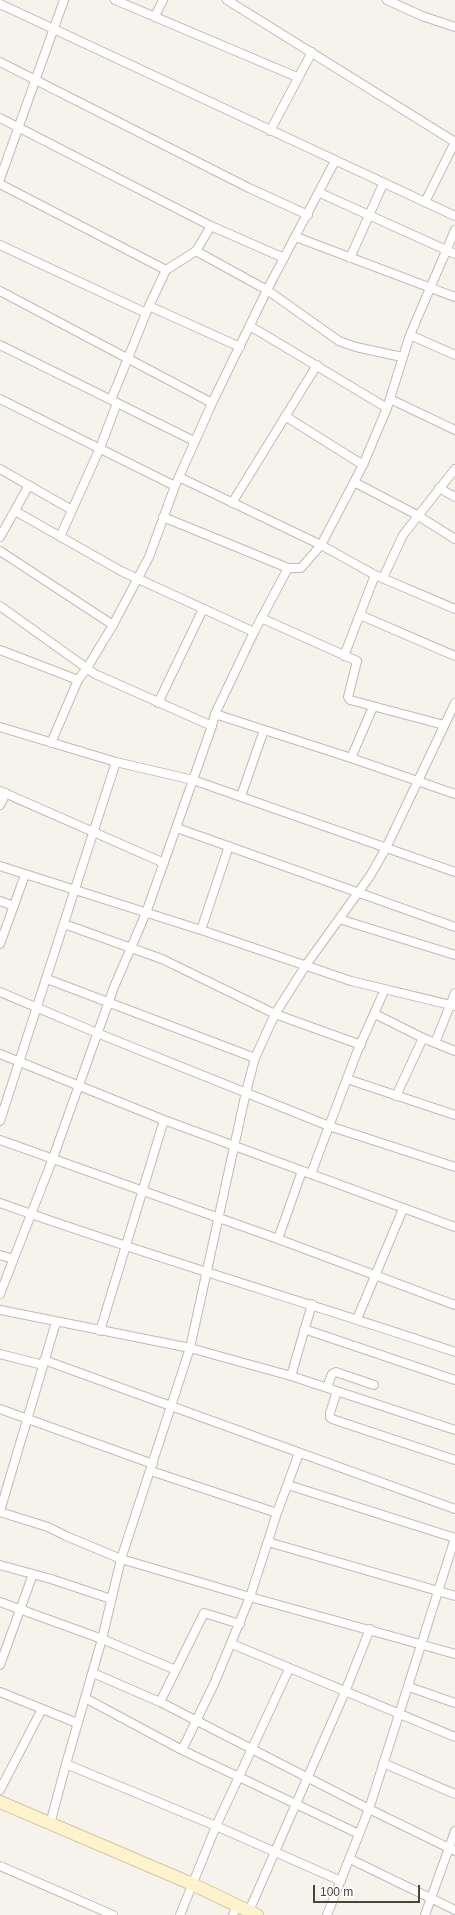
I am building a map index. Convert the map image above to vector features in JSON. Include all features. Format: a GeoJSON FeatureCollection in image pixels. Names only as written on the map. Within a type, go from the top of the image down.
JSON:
{"type":"FeatureCollection","features":[{"type":"Feature","properties":{"kind":"street"},"geometry":{"type":"LineString","coordinates":[[1,175],[64,0]]}},
{"type":"Feature","properties":{"kind":"street"},"geometry":{"type":"LineString","coordinates":[[115,0],[297,77]]}},
{"type":"Feature","properties":{"kind":"street"},"geometry":{"type":"LineString","coordinates":[[155,16],[163,0]]}},
{"type":"Feature","properties":{"kind":"street"},"geometry":{"type":"LineString","coordinates":[[227,0],[455,142],[425,202]]}},
{"type":"Feature","properties":{"kind":"street"},"geometry":{"type":"LineString","coordinates":[[387,0],[422,16],[455,27]]}},
{"type":"Feature","properties":{"kind":"street"},"geometry":{"type":"LineString","coordinates":[[0,4],[383,184],[455,216]]}},
{"type":"Feature","properties":{"kind":"street"},"geometry":{"type":"LineString","coordinates":[[270,131],[297,77],[312,52]]}},
{"type":"Feature","properties":{"kind":"street"},"geometry":{"type":"LineString","coordinates":[[0,62],[250,188],[308,215]]}},
{"type":"Feature","properties":{"kind":"street"},"geometry":{"type":"LineString","coordinates":[[0,118],[211,226],[284,258]]}},
{"type":"Feature","properties":{"kind":"street"},"geometry":{"type":"LineString","coordinates":[[51,743],[78,680],[113,625],[153,547],[175,486],[212,402],[284,258],[320,193],[335,161]]}},
{"type":"Feature","properties":{"kind":"street"},"geometry":{"type":"LineString","coordinates":[[0,184],[166,270]]}},
{"type":"Feature","properties":{"kind":"street"},"geometry":{"type":"LineString","coordinates":[[350,258],[383,184]]}},
{"type":"Feature","properties":{"kind":"street"},"geometry":{"type":"LineString","coordinates":[[320,193],[455,254]]}},
{"type":"Feature","properties":{"kind":"street"},"geometry":{"type":"LineString","coordinates":[[60,537],[100,448],[129,358],[148,309],[166,270],[196,251],[211,226]]}},
{"type":"Feature","properties":{"kind":"street"},"geometry":{"type":"LineString","coordinates":[[163,517],[288,568],[301,568],[321,545],[363,466],[387,408],[410,335],[429,287],[455,230]]}},
{"type":"Feature","properties":{"kind":"street"},"geometry":{"type":"LineString","coordinates":[[296,237],[455,297]]}},
{"type":"Feature","properties":{"kind":"street"},"geometry":{"type":"LineString","coordinates":[[0,246],[240,347]]}},
{"type":"Feature","properties":{"kind":"street"},"geometry":{"type":"LineString","coordinates":[[196,251],[268,290],[339,341],[356,347],[402,357]]}},
{"type":"Feature","properties":{"kind":"street"},"geometry":{"type":"LineString","coordinates":[[0,291],[212,402]]}},
{"type":"Feature","properties":{"kind":"street"},"geometry":{"type":"LineString","coordinates":[[250,326],[387,408]]}},
{"type":"Feature","properties":{"kind":"street"},"geometry":{"type":"LineString","coordinates":[[410,335],[455,355]]}},
{"type":"Feature","properties":{"kind":"street"},"geometry":{"type":"LineString","coordinates":[[0,345],[194,442]]}},
{"type":"Feature","properties":{"kind":"street"},"geometry":{"type":"LineString","coordinates":[[232,503],[317,365]]}},
{"type":"Feature","properties":{"kind":"street"},"geometry":{"type":"LineString","coordinates":[[0,399],[175,486]]}},
{"type":"Feature","properties":{"kind":"street"},"geometry":{"type":"LineString","coordinates":[[390,399],[455,430]]}},
{"type":"Feature","properties":{"kind":"street"},"geometry":{"type":"LineString","coordinates":[[285,416],[363,466]]}},
{"type":"Feature","properties":{"kind":"street"},"geometry":{"type":"LineString","coordinates":[[0,469],[72,510]]}},
{"type":"Feature","properties":{"kind":"street"},"geometry":{"type":"LineString","coordinates":[[344,656],[360,615],[379,576],[403,535],[417,515],[455,469]]}},
{"type":"Feature","properties":{"kind":"street"},"geometry":{"type":"LineString","coordinates":[[179,477],[321,545],[379,576],[455,609]]}},
{"type":"Feature","properties":{"kind":"street"},"geometry":{"type":"LineString","coordinates":[[354,482],[417,515],[455,539]]}},
{"type":"Feature","properties":{"kind":"street"},"geometry":{"type":"LineString","coordinates":[[0,537],[29,485]]}},
{"type":"Feature","properties":{"kind":"street"},"geometry":{"type":"LineString","coordinates":[[439,488],[455,497]]}},
{"type":"Feature","properties":{"kind":"street"},"geometry":{"type":"LineString","coordinates":[[15,511],[137,579],[254,632]]}},
{"type":"Feature","properties":{"kind":"street"},"geometry":{"type":"LineString","coordinates":[[0,551],[113,625]]}},
{"type":"Feature","properties":{"kind":"street"},"geometry":{"type":"LineString","coordinates":[[0,1294],[79,1086],[97,1033],[146,913],[177,828],[215,714],[261,618],[288,568]]}},
{"type":"Feature","properties":{"kind":"street"},"geometry":{"type":"LineString","coordinates":[[0,606],[102,677],[212,726]]}},
{"type":"Feature","properties":{"kind":"street"},"geometry":{"type":"LineString","coordinates":[[158,703],[203,609]]}},
{"type":"Feature","properties":{"kind":"street"},"geometry":{"type":"LineString","coordinates":[[360,615],[455,656]]}},
{"type":"Feature","properties":{"kind":"street"},"geometry":{"type":"LineString","coordinates":[[261,618],[357,661],[349,699],[372,707],[444,726]]}},
{"type":"Feature","properties":{"kind":"street"},"geometry":{"type":"LineString","coordinates":[[0,650],[78,680]]}},
{"type":"Feature","properties":{"kind":"street"},"geometry":{"type":"LineString","coordinates":[[50,1824],[77,1723],[93,1673],[121,1559],[190,1348],[246,1092],[255,1058],[275,1014],[306,965],[358,894],[386,848],[444,726],[452,716],[455,703]]}},
{"type":"Feature","properties":{"kind":"street"},"geometry":{"type":"LineString","coordinates":[[351,758],[372,707]]}},
{"type":"Feature","properties":{"kind":"street"},"geometry":{"type":"LineString","coordinates":[[215,714],[351,758],[455,794]]}},
{"type":"Feature","properties":{"kind":"street"},"geometry":{"type":"LineString","coordinates":[[0,727],[116,762],[193,780],[455,872]]}},
{"type":"Feature","properties":{"kind":"street"},"geometry":{"type":"LineString","coordinates":[[241,796],[264,730]]}},
{"type":"Feature","properties":{"kind":"street"},"geometry":{"type":"LineString","coordinates":[[0,1121],[116,762]]}},
{"type":"Feature","properties":{"kind":"street"},"geometry":{"type":"LineString","coordinates":[[0,805],[3,792],[164,863]]}},
{"type":"Feature","properties":{"kind":"street"},"geometry":{"type":"LineString","coordinates":[[177,828],[358,894],[455,927]]}},
{"type":"Feature","properties":{"kind":"street"},"geometry":{"type":"LineString","coordinates":[[201,930],[229,846]]}},
{"type":"Feature","properties":{"kind":"street"},"geometry":{"type":"LineString","coordinates":[[0,866],[74,891],[201,930],[351,981],[452,1005]]}},
{"type":"Feature","properties":{"kind":"street"},"geometry":{"type":"LineString","coordinates":[[0,944],[25,875]]}},
{"type":"Feature","properties":{"kind":"street"},"geometry":{"type":"LineString","coordinates":[[0,900],[14,906]]}},
{"type":"Feature","properties":{"kind":"street"},"geometry":{"type":"LineString","coordinates":[[339,919],[455,955]]}},
{"type":"Feature","properties":{"kind":"street"},"geometry":{"type":"LineString","coordinates":[[64,924],[174,965],[275,1014],[361,1045]]}},
{"type":"Feature","properties":{"kind":"street"},"geometry":{"type":"LineString","coordinates":[[47,979],[255,1058]]}},
{"type":"Feature","properties":{"kind":"street"},"geometry":{"type":"LineString","coordinates":[[311,1174],[347,1079],[386,989]]}},
{"type":"Feature","properties":{"kind":"street"},"geometry":{"type":"LineString","coordinates":[[0,992],[97,1033],[329,1126],[455,1167]]}},
{"type":"Feature","properties":{"kind":"street"},"geometry":{"type":"LineString","coordinates":[[435,1043],[452,1005],[455,993]]}},
{"type":"Feature","properties":{"kind":"street"},"geometry":{"type":"LineString","coordinates":[[375,1014],[423,1038],[455,1051]]}},
{"type":"Feature","properties":{"kind":"street"},"geometry":{"type":"LineString","coordinates":[[396,1096],[423,1038]]}},
{"type":"Feature","properties":{"kind":"street"},"geometry":{"type":"LineString","coordinates":[[0,1054],[164,1120],[455,1227]]}},
{"type":"Feature","properties":{"kind":"street"},"geometry":{"type":"LineString","coordinates":[[347,1079],[455,1115]]}},
{"type":"Feature","properties":{"kind":"street"},"geometry":{"type":"LineString","coordinates":[[100,1331],[164,1120]]}},
{"type":"Feature","properties":{"kind":"street"},"geometry":{"type":"LineString","coordinates":[[0,1140],[218,1217],[375,1276],[455,1304]]}},
{"type":"Feature","properties":{"kind":"street"},"geometry":{"type":"LineString","coordinates":[[278,1239],[302,1171]]}},
{"type":"Feature","properties":{"kind":"street"},"geometry":{"type":"LineString","coordinates":[[0,1203],[126,1247],[312,1304],[455,1352]]}},
{"type":"Feature","properties":{"kind":"street"},"geometry":{"type":"LineString","coordinates":[[357,1319],[403,1209]]}},
{"type":"Feature","properties":{"kind":"street"},"geometry":{"type":"LineString","coordinates":[[0,1255],[13,1259]]}},
{"type":"Feature","properties":{"kind":"street"},"geometry":{"type":"LineString","coordinates":[[291,1376],[312,1304]]}},
{"type":"Feature","properties":{"kind":"street"},"geometry":{"type":"LineString","coordinates":[[0,1310],[190,1348],[327,1387],[455,1430]]}},
{"type":"Feature","properties":{"kind":"street"},"geometry":{"type":"LineString","coordinates":[[56,1322],[0,1512],[48,1528],[121,1559],[250,1597],[370,1629],[455,1654]]}},
{"type":"Feature","properties":{"kind":"street"},"geometry":{"type":"LineString","coordinates":[[304,1330],[455,1380]]}},
{"type":"Feature","properties":{"kind":"street"},"geometry":{"type":"LineString","coordinates":[[0,1354],[44,1362],[455,1509]]}},
{"type":"Feature","properties":{"kind":"street"},"geometry":{"type":"LineString","coordinates":[[327,1387],[332,1374],[336,1372],[374,1385]]}},
{"type":"Feature","properties":{"kind":"street"},"geometry":{"type":"LineString","coordinates":[[337,1391],[330,1413],[332,1419],[455,1460]]}},
{"type":"Feature","properties":{"kind":"street"},"geometry":{"type":"LineString","coordinates":[[0,1409],[28,1418],[152,1468],[276,1513]]}},
{"type":"Feature","properties":{"kind":"street"},"geometry":{"type":"LineString","coordinates":[[182,1750],[240,1624],[268,1542],[276,1513],[299,1453]]}},
{"type":"Feature","properties":{"kind":"street"},"geometry":{"type":"LineString","coordinates":[[288,1485],[455,1538],[369,1810],[327,1915]]}},
{"type":"Feature","properties":{"kind":"street"},"geometry":{"type":"LineString","coordinates":[[268,1542],[455,1596]]}},
{"type":"Feature","properties":{"kind":"street"},"geometry":{"type":"LineString","coordinates":[[0,1565],[111,1599]]}},
{"type":"Feature","properties":{"kind":"street"},"geometry":{"type":"LineString","coordinates":[[0,1665],[33,1574]]}},
{"type":"Feature","properties":{"kind":"street"},"geometry":{"type":"LineString","coordinates":[[0,1602],[21,1608],[102,1639],[176,1670]]}},
{"type":"Feature","properties":{"kind":"street"},"geometry":{"type":"LineString","coordinates":[[160,1702],[204,1613],[240,1624]]}},
{"type":"Feature","properties":{"kind":"street"},"geometry":{"type":"LineString","coordinates":[[0,1802],[192,1884],[235,1910],[253,1913],[274,1851],[346,1692],[370,1629]]}},
{"type":"Feature","properties":{"kind":"street"},"geometry":{"type":"LineString","coordinates":[[232,1644],[455,1737]]}},
{"type":"Feature","properties":{"kind":"street"},"geometry":{"type":"LineString","coordinates":[[180,1915],[216,1826],[289,1668]]}},
{"type":"Feature","properties":{"kind":"street"},"geometry":{"type":"LineString","coordinates":[[93,1673],[160,1702],[195,1722],[452,1850]]}},
{"type":"Feature","properties":{"kind":"street"},"geometry":{"type":"LineString","coordinates":[[409,1687],[455,1703]]}},
{"type":"Feature","properties":{"kind":"street"},"geometry":{"type":"LineString","coordinates":[[0,1692],[77,1723]]}},
{"type":"Feature","properties":{"kind":"street"},"geometry":{"type":"LineString","coordinates":[[85,1698],[182,1750],[359,1834]]}},
{"type":"Feature","properties":{"kind":"street"},"geometry":{"type":"LineString","coordinates":[[0,1790],[42,1709]]}},
{"type":"Feature","properties":{"kind":"street"},"geometry":{"type":"LineString","coordinates":[[383,1763],[455,1794]]}},
{"type":"Feature","properties":{"kind":"street"},"geometry":{"type":"LineString","coordinates":[[66,1764],[216,1826],[341,1881]]}},
{"type":"Feature","properties":{"kind":"street"},"geometry":{"type":"LineString","coordinates":[[425,1915],[430,1898],[452,1850],[455,1830]]}},
{"type":"Feature","properties":{"kind":"street"},"geometry":{"type":"LineString","coordinates":[[350,1859],[455,1910]]}},
{"type":"Feature","properties":{"kind":"street"},"geometry":{"type":"LineString","coordinates":[[0,1866],[113,1915]]}}]}
